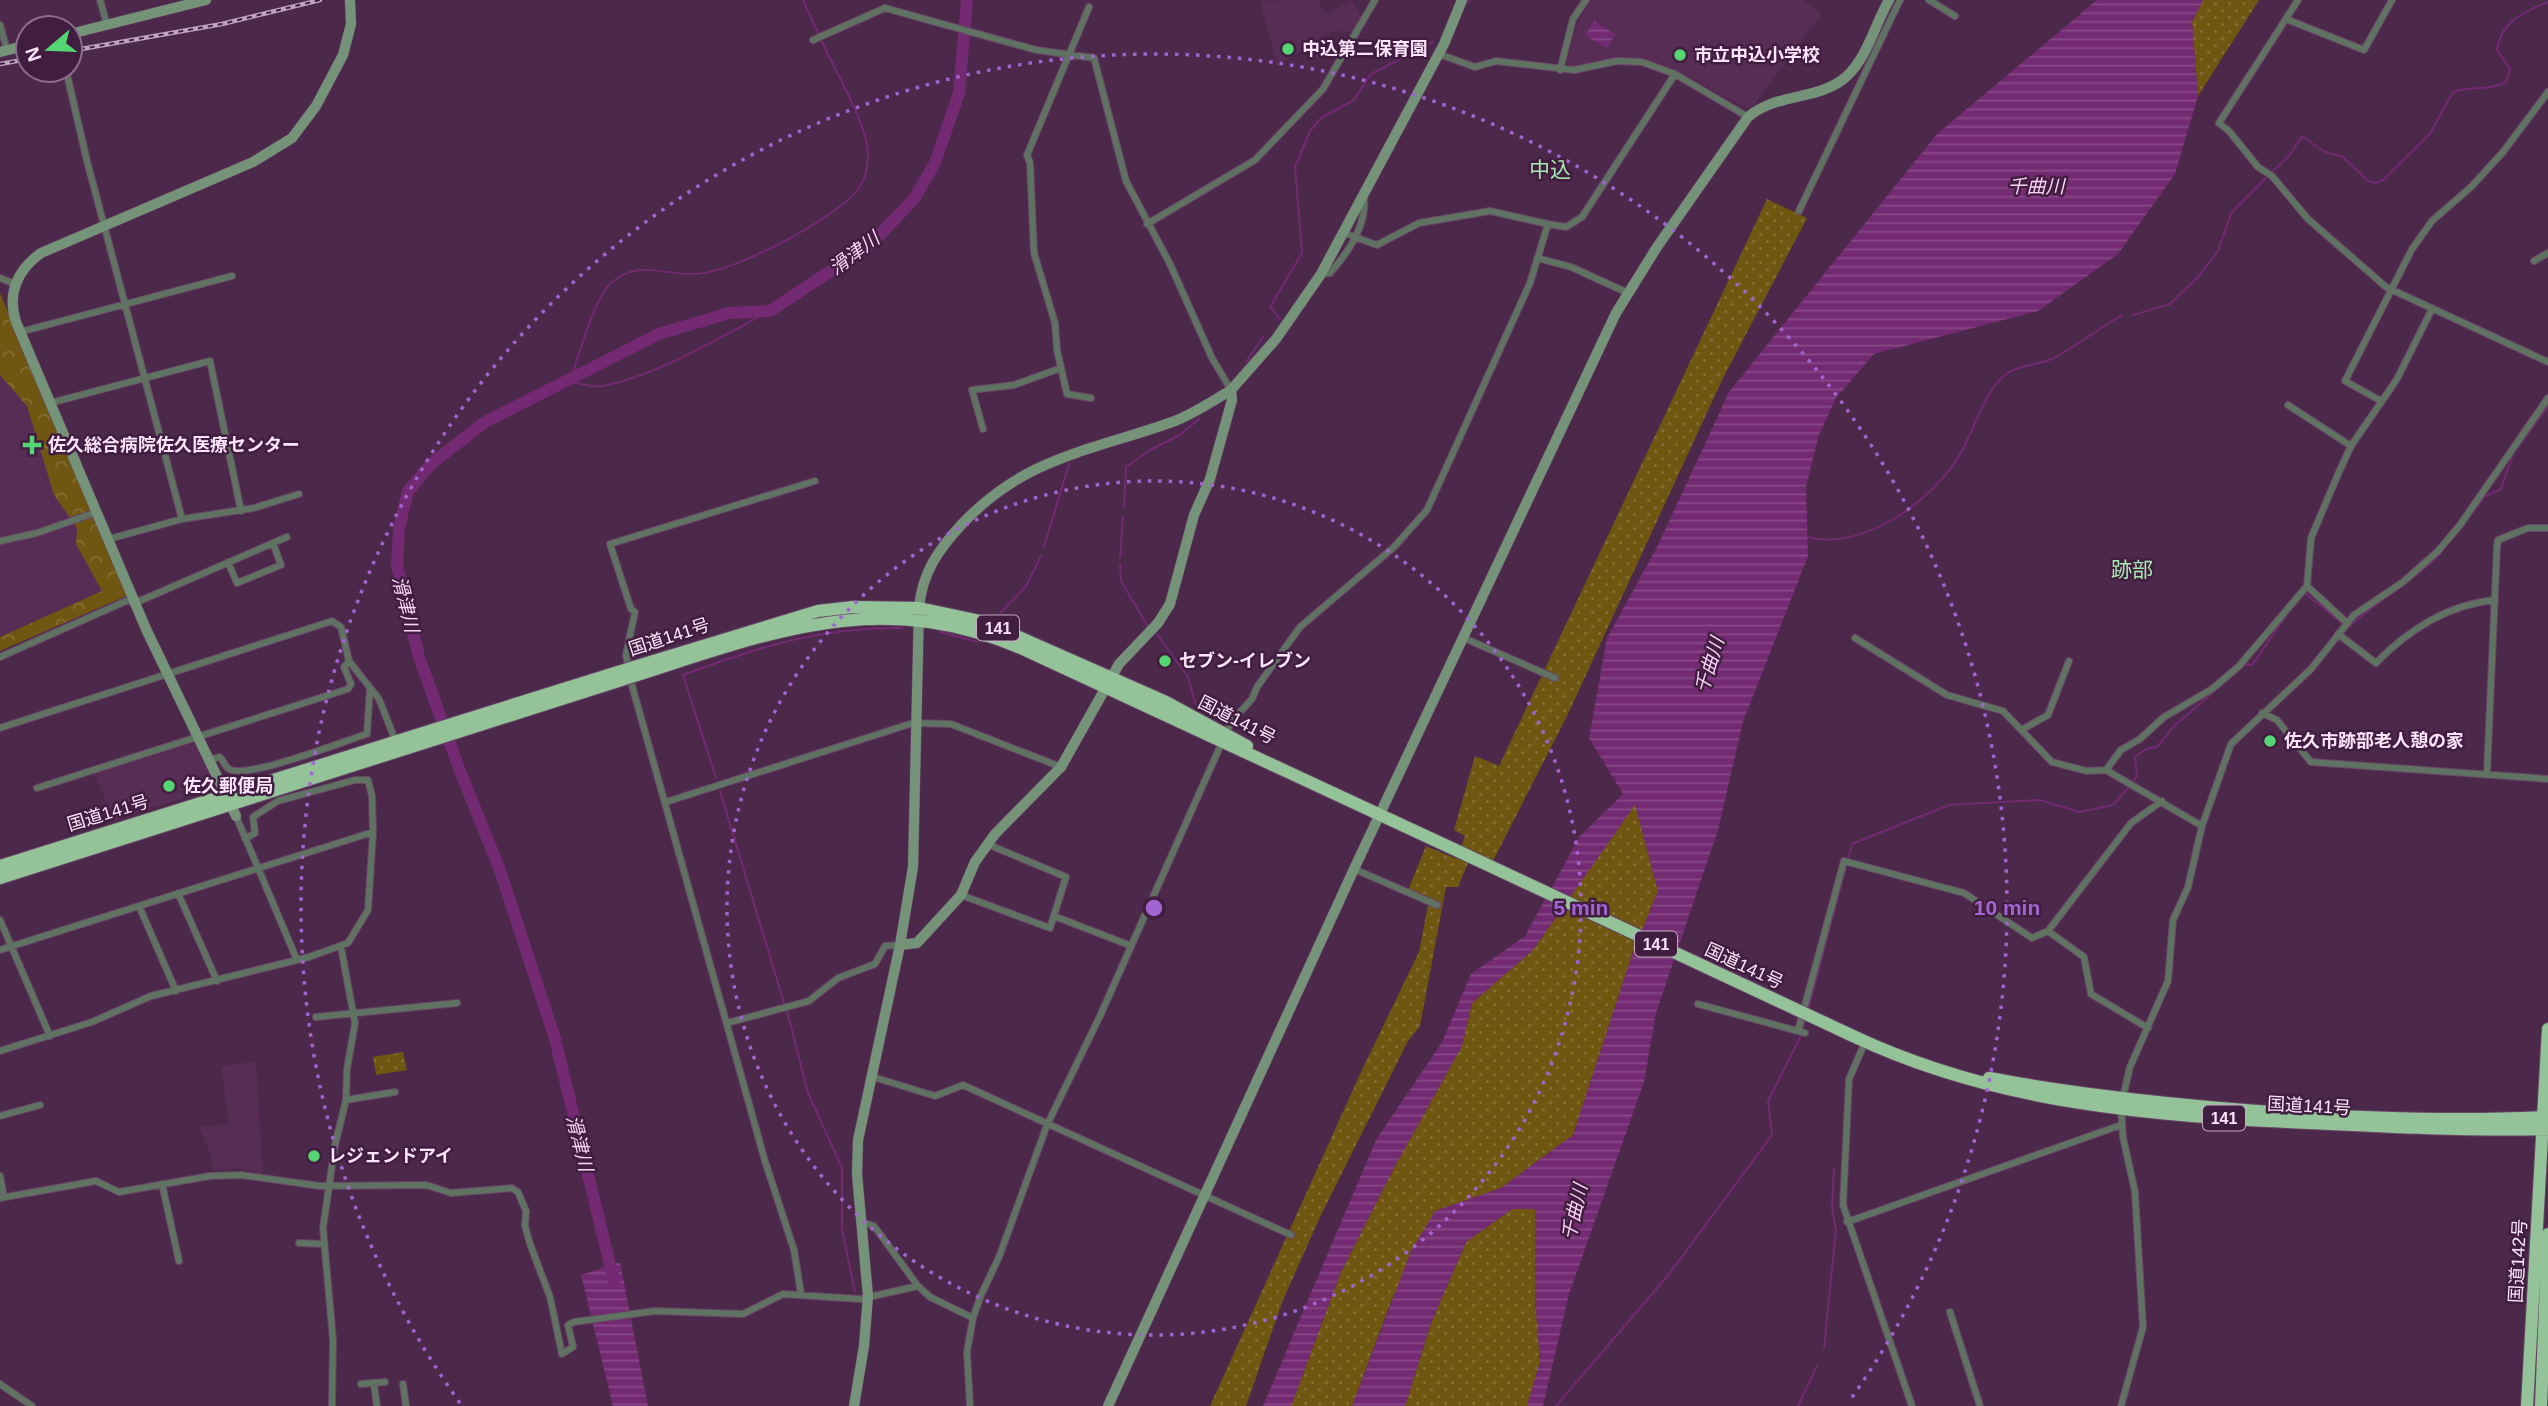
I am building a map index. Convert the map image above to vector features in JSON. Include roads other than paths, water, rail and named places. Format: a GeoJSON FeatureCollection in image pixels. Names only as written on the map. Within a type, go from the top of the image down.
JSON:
{"type":"FeatureCollection","features":[{"type":"Feature","properties":{"kind":"highway","name":"国道141号"},"geometry":{"type":"LineString","coordinates":[[0,878],[230,805],[405,742],[636,671],[818,611],[853,607],[918,613],[985,622],[1380,815],[1913,1062],[2122,1105],[2413,1120],[2545,1123]]}},
{"type":"Feature","properties":{"kind":"highway","name":"国道141号"},"geometry":{"type":"LineString","coordinates":[[918,613],[976,630],[1087,678],[1107,683]]}},
{"type":"Feature","properties":{"kind":"highway","name":"国道141号"},"geometry":{"type":"LineString","coordinates":[[0,866],[230,805]]}},
{"type":"Feature","properties":{"kind":"highway","name":"国道142号"},"geometry":{"type":"LineString","coordinates":[[2527,1406],[2545,1123],[2548,1029]]}},
{"type":"Feature","properties":{"kind":"highway","name":"国道142号"},"geometry":{"type":"LineString","coordinates":[[2541,1406],[2548,1234]]}},
{"type":"Feature","properties":{"kind":"street"},"geometry":{"type":"LineString","coordinates":[[100,0],[107,25]]}},
{"type":"Feature","properties":{"kind":"street"},"geometry":{"type":"LineString","coordinates":[[84,31],[206,0]]}},
{"type":"Feature","properties":{"kind":"street"},"geometry":{"type":"LineString","coordinates":[[297,960],[230,805],[134,600],[20,332],[12,304],[15,284],[25,267],[41,253],[253,163],[292,138],[316,106],[343,55],[351,24],[350,0]]}},
{"type":"Feature","properties":{"kind":"street"},"geometry":{"type":"LineString","coordinates":[[1147,224],[1255,160],[1324,89],[1375,0]]}},
{"type":"Feature","properties":{"kind":"street"},"geometry":{"type":"LineString","coordinates":[[853,1406],[864,1346],[868,1296],[857,1158],[870,1076],[900,944],[913,867],[918,613],[923,581],[933,559],[979,505],[1008,482],[1052,461],[1184,417],[1231,390],[1276,339],[1321,274],[1439,54],[1462,0]]}},
{"type":"Feature","properties":{"kind":"street"},"geometry":{"type":"LineString","coordinates":[[1560,70],[1573,19],[1586,0]]}},
{"type":"Feature","properties":{"kind":"street"},"geometry":{"type":"LineString","coordinates":[[1108,1406],[1354,869],[1626,292],[1748,117],[1762,107],[1826,89],[1849,74],[1889,0]]}},
{"type":"Feature","properties":{"kind":"street"},"geometry":{"type":"LineString","coordinates":[[1799,211],[1900,0]]}},
{"type":"Feature","properties":{"kind":"street"},"geometry":{"type":"LineString","coordinates":[[1929,0],[1955,16]]}},
{"type":"Feature","properties":{"kind":"street"},"geometry":{"type":"LineString","coordinates":[[2298,0],[2219,123],[2308,219],[2342,251],[2393,291],[2548,362]]}},
{"type":"Feature","properties":{"kind":"street"},"geometry":{"type":"LineString","coordinates":[[2286,19],[2364,50],[2392,0]]}},
{"type":"Feature","properties":{"kind":"street"},"geometry":{"type":"LineString","coordinates":[[1089,7],[1027,155],[1030,163],[1034,253],[1055,323],[1067,394],[1091,398]]}},
{"type":"Feature","properties":{"kind":"street"},"geometry":{"type":"LineString","coordinates":[[727,1023],[809,1001],[838,978],[875,964],[885,946],[917,943],[961,895],[987,844],[1061,766],[1119,664],[1158,623],[1170,604],[1194,515],[1210,479],[1232,400],[1231,390],[1212,358],[1170,264],[1126,181],[1094,58],[992,39],[885,8],[815,39]]}},
{"type":"Feature","properties":{"kind":"street"},"geometry":{"type":"LineString","coordinates":[[0,25],[3,51]]}},
{"type":"Feature","properties":{"kind":"street"},"geometry":{"type":"LineString","coordinates":[[1439,54],[1470,66],[1496,61],[1560,70],[1588,69],[1631,61],[1675,74],[1748,117]]}},
{"type":"Feature","properties":{"kind":"street"},"geometry":{"type":"LineString","coordinates":[[1344,233],[1354,239],[1377,245],[1419,223],[1490,211],[1566,227],[1582,217],[1675,74]]}},
{"type":"Feature","properties":{"kind":"street"},"geometry":{"type":"LineString","coordinates":[[69,84],[182,519]]}},
{"type":"Feature","properties":{"kind":"street"},"geometry":{"type":"LineString","coordinates":[[2381,401],[2345,381],[2412,249],[2432,221],[2496,161],[2548,92]]}},
{"type":"Feature","properties":{"kind":"street"},"geometry":{"type":"LineString","coordinates":[[1321,274],[1330,273],[1349,251],[1363,211],[1363,195]]}},
{"type":"Feature","properties":{"kind":"street"},"geometry":{"type":"LineString","coordinates":[[970,1406],[966,1369],[973,1318],[999,1257],[1047,1125],[1100,1016],[1231,722],[1252,699],[1257,687],[1300,627],[1394,547],[1427,510],[1530,283],[1548,225]]}},
{"type":"Feature","properties":{"kind":"street"},"geometry":{"type":"LineString","coordinates":[[2533,261],[2548,253]]}},
{"type":"Feature","properties":{"kind":"street"},"geometry":{"type":"LineString","coordinates":[[1537,258],[1571,267],[1626,292]]}},
{"type":"Feature","properties":{"kind":"street"},"geometry":{"type":"LineString","coordinates":[[20,332],[232,276]]}},
{"type":"Feature","properties":{"kind":"street"},"geometry":{"type":"LineString","coordinates":[[0,278],[15,284]]}},
{"type":"Feature","properties":{"kind":"street"},"geometry":{"type":"LineString","coordinates":[[2106,770],[2121,750],[2140,739],[2164,717],[2212,689],[2239,666],[2307,586],[2311,538],[2351,446],[2398,380],[2432,309]]}},
{"type":"Feature","properties":{"kind":"street"},"geometry":{"type":"LineString","coordinates":[[50,403],[209,361],[241,511]]}},
{"type":"Feature","properties":{"kind":"street"},"geometry":{"type":"LineString","coordinates":[[983,429],[972,390],[1014,385],[1061,368]]}},
{"type":"Feature","properties":{"kind":"street"},"geometry":{"type":"LineString","coordinates":[[2121,1406],[2143,1327],[2136,1192],[2121,1125],[2122,1105],[2130,1067],[2168,981],[2173,920],[2190,879],[2202,825],[2231,744],[2311,668],[2361,609],[2403,582],[2438,551],[2460,525],[2548,398]]}},
{"type":"Feature","properties":{"kind":"street"},"geometry":{"type":"LineString","coordinates":[[2288,405],[2351,446]]}},
{"type":"Feature","properties":{"kind":"street"},"geometry":{"type":"LineString","coordinates":[[801,1294],[794,1250],[765,1161],[626,655],[635,612],[631,609],[610,544],[815,481]]}},
{"type":"Feature","properties":{"kind":"street"},"geometry":{"type":"LineString","coordinates":[[109,539],[182,519],[241,511],[299,494]]}},
{"type":"Feature","properties":{"kind":"street"},"geometry":{"type":"LineString","coordinates":[[0,541],[37,533],[97,512]]}},
{"type":"Feature","properties":{"kind":"street"},"geometry":{"type":"LineString","coordinates":[[2487,773],[2498,540],[2528,528],[2548,528]]}},
{"type":"Feature","properties":{"kind":"street"},"geometry":{"type":"LineString","coordinates":[[0,657],[126,601],[287,537]]}},
{"type":"Feature","properties":{"kind":"street"},"geometry":{"type":"LineString","coordinates":[[228,562],[237,583],[281,565],[272,543]]}},
{"type":"Feature","properties":{"kind":"street"},"geometry":{"type":"LineString","coordinates":[[2307,586],[2376,663],[2409,633],[2428,621],[2477,603],[2495,600]]}},
{"type":"Feature","properties":{"kind":"street"},"geometry":{"type":"LineString","coordinates":[[0,728],[311,629],[325,621],[341,627],[349,661],[405,742]]}},
{"type":"Feature","properties":{"kind":"street"},"geometry":{"type":"LineString","coordinates":[[1464,638],[1555,678]]}},
{"type":"Feature","properties":{"kind":"street"},"geometry":{"type":"LineString","coordinates":[[1855,638],[1947,695],[2003,711],[2052,762],[2087,771],[2106,770],[2202,825]]}},
{"type":"Feature","properties":{"kind":"street"},"geometry":{"type":"LineString","coordinates":[[37,788],[348,690],[351,684],[344,667],[349,661]]}},
{"type":"Feature","properties":{"kind":"street"},"geometry":{"type":"LineString","coordinates":[[2023,729],[2048,715],[2069,661]]}},
{"type":"Feature","properties":{"kind":"street"},"geometry":{"type":"LineString","coordinates":[[209,760],[220,757],[230,770],[260,769],[367,734],[370,688]]}},
{"type":"Feature","properties":{"kind":"street"},"geometry":{"type":"LineString","coordinates":[[2262,713],[2277,720],[2311,762],[2548,779]]}},
{"type":"Feature","properties":{"kind":"street"},"geometry":{"type":"LineString","coordinates":[[666,802],[916,723],[951,724],[1061,766]]}},
{"type":"Feature","properties":{"kind":"street"},"geometry":{"type":"LineString","coordinates":[[0,1051],[92,1022],[129,1004],[341,947],[357,933],[368,910],[373,832],[372,796],[368,780],[364,778],[272,804],[253,817],[255,832],[245,839]]}},
{"type":"Feature","properties":{"kind":"street"},"geometry":{"type":"LineString","coordinates":[[1698,1004],[1801,1032],[1848,862],[1964,893],[2032,938],[2048,931],[2131,823],[2162,801]]}},
{"type":"Feature","properties":{"kind":"street"},"geometry":{"type":"LineString","coordinates":[[0,950],[373,832]]}},
{"type":"Feature","properties":{"kind":"street"},"geometry":{"type":"LineString","coordinates":[[961,895],[1050,928],[1066,877],[987,844]]}},
{"type":"Feature","properties":{"kind":"street"},"geometry":{"type":"LineString","coordinates":[[1354,869],[1437,905]]}},
{"type":"Feature","properties":{"kind":"street"},"geometry":{"type":"LineString","coordinates":[[178,893],[217,981]]}},
{"type":"Feature","properties":{"kind":"street"},"geometry":{"type":"LineString","coordinates":[[139,906],[176,991]]}},
{"type":"Feature","properties":{"kind":"street"},"geometry":{"type":"LineString","coordinates":[[1054,916],[1129,946]]}},
{"type":"Feature","properties":{"kind":"street"},"geometry":{"type":"LineString","coordinates":[[0,920],[50,1036]]}},
{"type":"Feature","properties":{"kind":"street"},"geometry":{"type":"LineString","coordinates":[[2048,931],[2084,957],[2091,994],[2148,1028]]}},
{"type":"Feature","properties":{"kind":"street"},"geometry":{"type":"LineString","coordinates":[[332,1406],[333,1340],[324,1244],[328,1185],[346,1100],[354,1011],[341,947]]}},
{"type":"Feature","properties":{"kind":"street"},"geometry":{"type":"LineString","coordinates":[[316,1017],[354,1011],[457,1003]]}},
{"type":"Feature","properties":{"kind":"street"},"geometry":{"type":"LineString","coordinates":[[1859,1039],[1849,1079],[1843,1199],[1847,1222],[1912,1406]]}},
{"type":"Feature","properties":{"kind":"street"},"geometry":{"type":"LineString","coordinates":[[870,1076],[935,1096],[963,1084],[1290,1235]]}},
{"type":"Feature","properties":{"kind":"street"},"geometry":{"type":"LineString","coordinates":[[346,1100],[395,1092]]}},
{"type":"Feature","properties":{"kind":"street"},"geometry":{"type":"LineString","coordinates":[[0,1116],[40,1105]]}},
{"type":"Feature","properties":{"kind":"street"},"geometry":{"type":"LineString","coordinates":[[1847,1222],[2121,1125]]}},
{"type":"Feature","properties":{"kind":"street"},"geometry":{"type":"LineString","coordinates":[[0,1176],[2,1198],[96,1181],[119,1192],[210,1176],[241,1175],[282,1183],[368,1187],[426,1185],[451,1193],[515,1189],[526,1211],[525,1226],[530,1244],[551,1297],[562,1354],[569,1353],[573,1347],[568,1325],[574,1322],[641,1313],[743,1314],[783,1294],[833,1299],[868,1296],[918,1286]]}},
{"type":"Feature","properties":{"kind":"street"},"geometry":{"type":"LineString","coordinates":[[162,1184],[179,1261]]}},
{"type":"Feature","properties":{"kind":"street"},"geometry":{"type":"LineString","coordinates":[[862,1222],[874,1226],[918,1286],[930,1297],[973,1318]]}},
{"type":"Feature","properties":{"kind":"street"},"geometry":{"type":"LineString","coordinates":[[299,1243],[324,1244]]}},
{"type":"Feature","properties":{"kind":"street"},"geometry":{"type":"LineString","coordinates":[[1950,1312],[1980,1406]]}},
{"type":"Feature","properties":{"kind":"street"},"geometry":{"type":"LineString","coordinates":[[361,1384],[384,1382]]}},
{"type":"Feature","properties":{"kind":"street"},"geometry":{"type":"LineString","coordinates":[[0,1384],[32,1406]]}},
{"type":"Feature","properties":{"kind":"street"},"geometry":{"type":"LineString","coordinates":[[374,1384],[377,1406]]}},
{"type":"Feature","properties":{"kind":"street"},"geometry":{"type":"LineString","coordinates":[[403,1384],[406,1406]]}},
{"type":"Feature","properties":{"kind":"water","name":"千曲川"},"geometry":{"type":"Polygon","coordinates":[[[2097,0],[2203,0],[2192,22],[2198,96],[2175,174],[2118,254],[2038,311],[1874,354],[1836,398],[1819,435],[1806,487],[1808,556],[1743,722],[1718,830],[1656,1013],[1644,1082],[1569,1294],[1543,1406],[1527,1406],[1540,1362],[1535,1298],[1535,1209],[1512,1209],[1466,1242],[1431,1323],[1405,1406],[1352,1406],[1411,1251],[1435,1211],[1501,1188],[1573,1135],[1633,952],[1658,891],[1635,805],[1533,950],[1472,1003],[1462,1046],[1395,1166],[1341,1272],[1291,1406],[1263,1406],[1376,1140],[1442,1042],[1471,974],[1525,936],[1580,836],[1623,794],[1589,738],[1607,638],[1657,547],[1729,392],[1937,134],[2097,0]]]}},
{"type":"Feature","properties":{"kind":"water"},"geometry":{"type":"Polygon","coordinates":[[[1594,21],[1615,34],[1607,48],[1585,35],[1594,21]]]}},
{"type":"Feature","properties":{"kind":"water"},"geometry":{"type":"Polygon","coordinates":[[[620,1262],[648,1406],[613,1406],[581,1275],[620,1262]]]}},
{"type":"Feature","properties":{"kind":"waterway"},"geometry":{"type":"LineString","coordinates":[[803,0],[819,35]]}},
{"type":"Feature","properties":{"kind":"waterway","name":"滑津川"},"geometry":{"type":"LineString","coordinates":[[614,1281],[555,1039],[500,870],[460,771],[419,657],[397,565],[399,528],[408,491],[431,464],[485,422],[659,334],[729,313],[770,311],[870,245],[914,199],[935,163],[959,93],[967,0]]}},
{"type":"Feature","properties":{"kind":"waterway"},"geometry":{"type":"LineString","coordinates":[[2272,172],[2289,156],[2302,136],[2323,151],[2343,157],[2368,181],[2375,183],[2383,180],[2429,135],[2453,92],[2493,87],[2506,82],[2510,69],[2497,50],[2503,32],[2522,14],[2548,2]]}},
{"type":"Feature","properties":{"kind":"waterway"},"geometry":{"type":"LineString","coordinates":[[770,311],[644,374],[598,386],[570,382],[598,302],[604,291],[620,276],[641,270],[696,274],[734,264],[807,228],[847,201],[859,188],[867,167],[866,141],[856,112],[821,40]]}},
{"type":"Feature","properties":{"kind":"waterway"},"geometry":{"type":"LineString","coordinates":[[1280,319],[1270,307],[1302,253],[1295,167],[1310,131],[1321,118],[1354,100],[1371,74],[1433,42]]}},
{"type":"Feature","properties":{"kind":"waterway"},"geometry":{"type":"LineString","coordinates":[[2133,315],[2170,304],[2199,276],[2218,251],[2231,213],[2268,176]]}},
{"type":"Feature","properties":{"kind":"waterway"},"geometry":{"type":"LineString","coordinates":[[1807,537],[1850,537],[1872,530],[1913,506],[1947,473],[1959,456],[1986,400],[2000,380],[2018,368],[2054,358],[2122,315]]}},
{"type":"Feature","properties":{"kind":"waterway"},"geometry":{"type":"LineString","coordinates":[[1246,362],[1263,337]]}},
{"type":"Feature","properties":{"kind":"waterway"},"geometry":{"type":"LineString","coordinates":[[2462,527],[2484,497],[2501,489],[2513,454],[2548,406]]}},
{"type":"Feature","properties":{"kind":"waterway"},"geometry":{"type":"LineString","coordinates":[[1124,507],[1126,467],[1150,450],[1180,435],[1200,418]]}},
{"type":"Feature","properties":{"kind":"waterway"},"geometry":{"type":"LineString","coordinates":[[1044,547],[1069,464]]}},
{"type":"Feature","properties":{"kind":"waterway"},"geometry":{"type":"LineString","coordinates":[[1120,557],[1123,517]]}},
{"type":"Feature","properties":{"kind":"waterway"},"geometry":{"type":"LineString","coordinates":[[2348,628],[2441,553]]}},
{"type":"Feature","properties":{"kind":"waterway"},"geometry":{"type":"LineString","coordinates":[[997,617],[1026,586],[1041,556]]}},
{"type":"Feature","properties":{"kind":"waterway"},"geometry":{"type":"LineString","coordinates":[[1120,564],[1121,581],[1148,627]]}},
{"type":"Feature","properties":{"kind":"waterway"},"geometry":{"type":"LineString","coordinates":[[2305,593],[2343,624]]}},
{"type":"Feature","properties":{"kind":"waterway"},"geometry":{"type":"LineString","coordinates":[[2132,783],[2137,776],[2135,757],[2146,749],[2157,747],[2174,726],[2246,664],[2252,665],[2290,610]]}},
{"type":"Feature","properties":{"kind":"waterway"},"geometry":{"type":"LineString","coordinates":[[716,778],[683,675],[737,656],[817,635],[902,628]]}},
{"type":"Feature","properties":{"kind":"waterway"},"geometry":{"type":"LineString","coordinates":[[940,632],[977,642]]}},
{"type":"Feature","properties":{"kind":"waterway"},"geometry":{"type":"LineString","coordinates":[[1157,634],[1188,677],[1196,706]]}},
{"type":"Feature","properties":{"kind":"waterway"},"geometry":{"type":"LineString","coordinates":[[1808,1010],[1852,844],[1949,805],[2040,800],[2079,812],[2113,805],[2128,788]]}},
{"type":"Feature","properties":{"kind":"waterway"},"geometry":{"type":"LineString","coordinates":[[720,791],[784,1003]]}},
{"type":"Feature","properties":{"kind":"waterway"},"geometry":{"type":"LineString","coordinates":[[787,1011],[808,1093],[842,1168],[842,1229],[855,1292]]}},
{"type":"Feature","properties":{"kind":"waterway"},"geometry":{"type":"LineString","coordinates":[[1802,1030],[1806,1019]]}},
{"type":"Feature","properties":{"kind":"waterway"},"geometry":{"type":"LineString","coordinates":[[1556,1406],[1670,1273],[1772,1135],[1768,1101],[1801,1036]]}},
{"type":"Feature","properties":{"kind":"waterway"},"geometry":{"type":"LineString","coordinates":[[1824,1348],[1836,1230],[1832,1208],[1834,1168]]}},
{"type":"Feature","properties":{"kind":"waterway"},"geometry":{"type":"LineString","coordinates":[[1798,1406],[1817,1366]]}},
{"type":"Feature","properties":{"kind":"railway"},"geometry":{"type":"LineString","coordinates":[[84,49],[222,24],[320,0]]}},
{"type":"Feature","properties":{"kind":"railway"},"geometry":{"type":"LineString","coordinates":[[0,64],[14,62]]}},
{"type":"Feature","properties":{"kind":"place","name":"中込第二保育園"},"geometry":{"type":"Point","coordinates":[1288,49]}},
{"type":"Feature","properties":{"kind":"place","name":"市立中込小学校"},"geometry":{"type":"Point","coordinates":[1680,55]}},
{"type":"Feature","properties":{"kind":"place","name":"佐久総合病院佐久医療センター"},"geometry":{"type":"Point","coordinates":[32,445]}},
{"type":"Feature","properties":{"kind":"place","name":"セブン-イレブン"},"geometry":{"type":"Point","coordinates":[1165,661]}},
{"type":"Feature","properties":{"kind":"place","name":"佐久市跡部老人憩の家"},"geometry":{"type":"Point","coordinates":[2270,741]}},
{"type":"Feature","properties":{"kind":"place","name":"佐久郵便局"},"geometry":{"type":"Point","coordinates":[169,786]}},
{"type":"Feature","properties":{"kind":"place","name":"レジェンドアイ"},"geometry":{"type":"Point","coordinates":[314,1156]}},
{"type":"Feature","properties":{"kind":"district","name":"中込"},"geometry":{"type":"Point","coordinates":[1550,170]}},
{"type":"Feature","properties":{"kind":"district","name":"跡部"},"geometry":{"type":"Point","coordinates":[2132,570]}}]}
